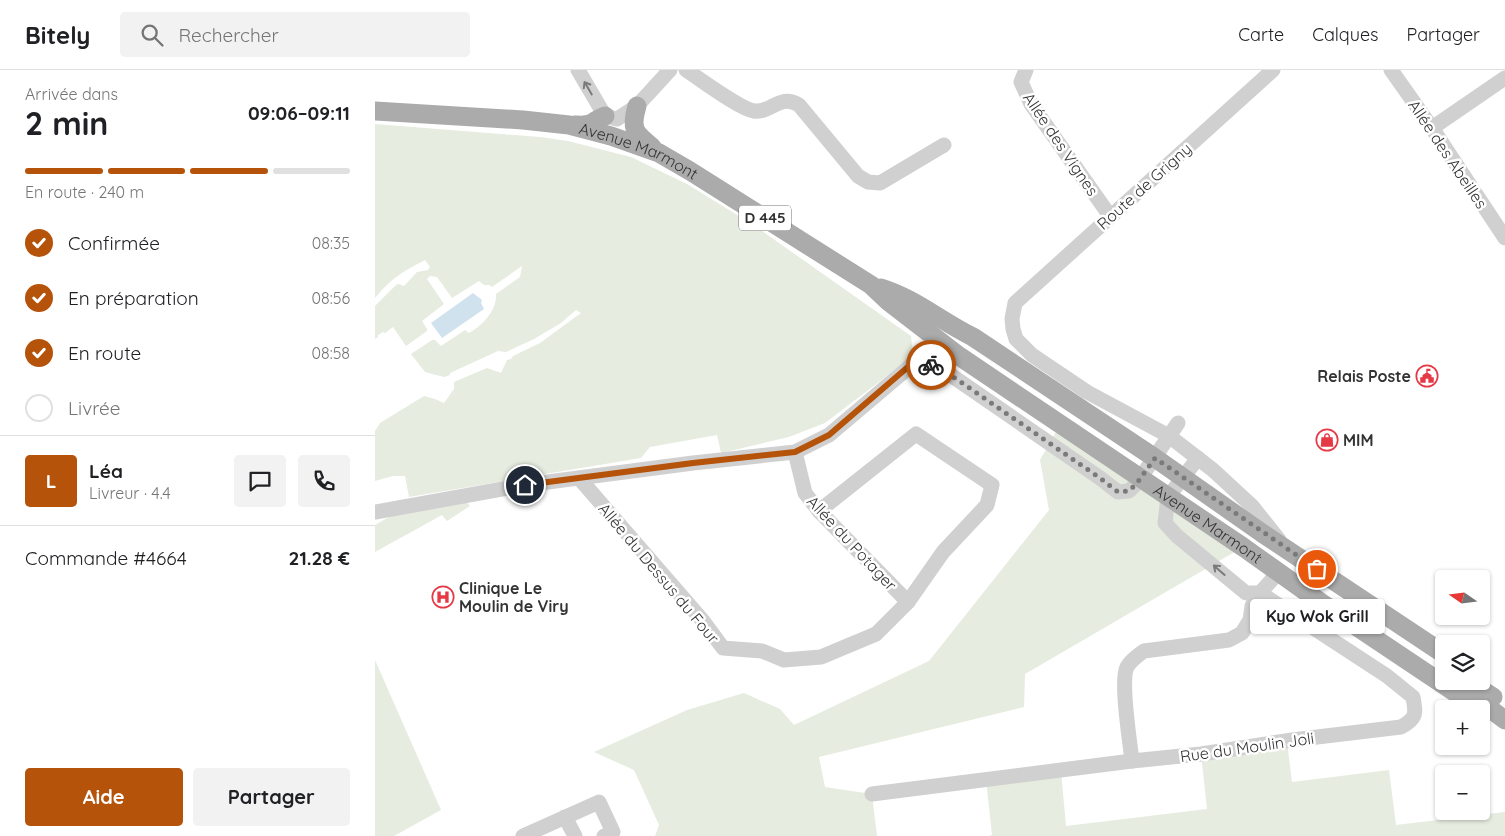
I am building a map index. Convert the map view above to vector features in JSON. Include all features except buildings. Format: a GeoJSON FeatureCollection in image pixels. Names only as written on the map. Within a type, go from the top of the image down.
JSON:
{"type":"FeatureCollection","features":[{"type":"Feature","properties":{"kind":"main road"},"geometry":{"type":"LineString","coordinates":[[637,106],[634,127],[637,134],[659,153]]}},
{"type":"Feature","properties":{"kind":"main road"},"geometry":{"type":"LineString","coordinates":[[569,125],[584,125],[593,122],[602,110]]}},
{"type":"Feature","properties":{"kind":"main road","name":"Avenue Marmont"},"geometry":{"type":"LineString","coordinates":[[375,111],[523,120],[569,125],[611,136],[659,153],[871,284],[889,302],[940,341],[1142,464]]}},
{"type":"Feature","properties":{"kind":"main road","name":"Avenue Marmont"},"geometry":{"type":"LineString","coordinates":[[871,284],[896,292],[973,336],[1142,464]]}},
{"type":"Feature","properties":{"kind":"main road","name":"Avenue Marmont"},"geometry":{"type":"LineString","coordinates":[[889,302],[910,310],[1142,464],[1435,670]]}},
{"type":"Feature","properties":{"kind":"main road","name":"Avenue Marmont"},"geometry":{"type":"LineString","coordinates":[[1181,491],[1287,550],[1435,648]]}},
{"type":"Feature","properties":{"kind":"main road","name":"Avenue Marmont"},"geometry":{"type":"LineString","coordinates":[[1181,491],[1278,572],[1467,700]]}},
{"type":"Feature","properties":{"kind":"main road","name":"Avenue Marmont"},"geometry":{"type":"LineString","coordinates":[[1181,491],[1435,659]]}},
{"type":"Feature","properties":{"kind":"main road"},"geometry":{"type":"LineString","coordinates":[[1490,685],[1505,695]]}},
{"type":"Feature","properties":{"kind":"main road","name":"Avenue Marmont"},"geometry":{"type":"LineString","coordinates":[[1463,690],[1505,721]]}},
{"type":"Feature","properties":{"kind":"main road"},"geometry":{"type":"LineString","coordinates":[[1480,690],[1505,704]]}},
{"type":"Feature","properties":{"kind":"main road","name":"Avenue Marmont"},"geometry":{"type":"LineString","coordinates":[[1490,714],[1505,721]]}},
{"type":"Feature","properties":{"kind":"street"},"geometry":{"type":"LineString","coordinates":[[578,70],[602,110],[617,119],[637,106],[670,70]]}},
{"type":"Feature","properties":{"kind":"street"},"geometry":{"type":"LineString","coordinates":[[686,70],[744,107],[755,111],[769,108],[785,101],[792,101],[799,105],[858,176],[868,182],[880,183],[944,145]]}},
{"type":"Feature","properties":{"kind":"street","name":"Allée des Vignes"},"geometry":{"type":"LineString","coordinates":[[1026,70],[1021,82],[1031,104],[1110,216]]}},
{"type":"Feature","properties":{"kind":"street","name":"Route de Grigny"},"geometry":{"type":"LineString","coordinates":[[1169,436],[1087,392],[1032,355],[1017,339],[1013,329],[1012,319],[1015,303],[1273,70]]}},
{"type":"Feature","properties":{"kind":"street","name":"Allée des Abeilles"},"geometry":{"type":"LineString","coordinates":[[1391,70],[1505,238]]}},
{"type":"Feature","properties":{"kind":"street"},"geometry":{"type":"LineString","coordinates":[[1432,128],[1505,78]]}},
{"type":"Feature","properties":{"kind":"street"},"geometry":{"type":"LineString","coordinates":[[375,512],[525,485],[795,452],[829,435],[940,341]]}},
{"type":"Feature","properties":{"kind":"street"},"geometry":{"type":"LineString","coordinates":[[916,360],[939,367],[1118,492],[1129,491],[1142,464],[1169,436],[1178,423]]}},
{"type":"Feature","properties":{"kind":"street","name":"Allée du Dessus du Four"},"geometry":{"type":"LineString","coordinates":[[579,478],[703,621],[723,648],[762,651],[784,660],[821,657],[876,634],[908,602],[943,552],[987,505],[992,485],[916,434],[819,511]]}},
{"type":"Feature","properties":{"kind":"street"},"geometry":{"type":"LineString","coordinates":[[1169,436],[1213,470],[1252,506],[1287,550]]}},
{"type":"Feature","properties":{"kind":"street","name":"Allée du Potager"},"geometry":{"type":"LineString","coordinates":[[795,452],[805,493],[819,511],[908,602]]}},
{"type":"Feature","properties":{"kind":"street"},"geometry":{"type":"LineString","coordinates":[[1198,458],[1165,523],[1177,536],[1246,592],[1260,594]]}},
{"type":"Feature","properties":{"kind":"street"},"geometry":{"type":"LineString","coordinates":[[1133,761],[1124,684],[1126,669],[1134,657],[1143,651],[1229,640],[1242,633],[1250,620],[1252,606],[1278,572]]}},
{"type":"Feature","properties":{"kind":"street","name":"Rue du Moulin Joli"},"geometry":{"type":"LineString","coordinates":[[872,794],[1201,754],[1292,740],[1401,727],[1412,721],[1415,712],[1413,697],[1387,676],[1260,594]]}},
{"type":"Feature","properties":{"kind":"street"},"geometry":{"type":"LineString","coordinates":[[523,836],[599,802],[613,832],[604,836]]}},
{"type":"Feature","properties":{"kind":"street"},"geometry":{"type":"LineString","coordinates":[[565,817],[575,836]]}},
{"type":"Feature","properties":{"kind":"shaded area"},"geometry":{"type":"Polygon","coordinates":[[[375,124],[540,137],[568,141],[631,157],[687,184],[755,226],[911,336],[913,354],[825,423],[789,437],[721,453],[717,435],[650,447],[641,458],[409,497],[405,476],[393,476],[375,481],[375,431],[380,423],[424,396],[444,403],[454,389],[454,382],[487,368],[501,373],[507,360],[540,343],[581,313],[576,310],[561,323],[534,339],[506,352],[498,351],[444,377],[425,372],[411,354],[432,340],[435,340],[441,346],[465,330],[469,333],[479,326],[491,312],[496,300],[496,294],[520,277],[522,266],[492,287],[484,285],[479,281],[452,298],[437,277],[430,276],[427,279],[444,304],[422,321],[427,331],[406,346],[393,327],[385,333],[383,332],[378,335],[375,339],[375,306],[396,285],[404,286],[417,272],[428,270],[430,267],[425,260],[410,268],[392,280],[375,298],[375,124]]]}},
{"type":"Feature","properties":{"kind":"shaded area"},"geometry":{"type":"Polygon","coordinates":[[[1058,428],[1238,550],[1025,674],[1024,707],[819,757],[825,787],[872,794],[877,836],[655,836],[659,825],[634,770],[594,752],[687,710],[744,693],[780,709],[794,725],[929,661],[1049,510],[1040,460],[1058,428]]]}},
{"type":"Feature","properties":{"kind":"shaded area"},"geometry":{"type":"Polygon","coordinates":[[[466,501],[470,506],[447,521],[442,515],[375,552],[375,525],[396,513],[466,501]]]}},
{"type":"Feature","properties":{"kind":"shaded area"},"geometry":{"type":"Polygon","coordinates":[[[375,660],[441,810],[394,836],[375,836],[375,660]]]}},
{"type":"Feature","properties":{"kind":"shaded area"},"geometry":{"type":"Polygon","coordinates":[[[1287,742],[1292,782],[1389,770],[1396,825],[1438,820],[1490,820],[1490,814],[1505,812],[1505,836],[989,836],[992,835],[986,780],[1061,771],[1066,826],[1207,809],[1201,754],[1287,742]]]}},
{"type":"Feature","properties":{"kind":"water"},"geometry":{"type":"Polygon","coordinates":[[[473,293],[482,300],[481,303],[484,309],[442,338],[431,323],[473,293]]]}},
{"type":"Feature","properties":{"kind":"way so far"},"geometry":{"type":"LineString","coordinates":[[931,365],[939,367],[1118,492],[1129,491],[1155,458],[1317,569]]}},
{"type":"Feature","properties":{"kind":"place","name":"Relais Poste"},"geometry":{"type":"Point","coordinates":[1427,376]}},
{"type":"Feature","properties":{"kind":"place","name":"MIM"},"geometry":{"type":"Point","coordinates":[1327,440]}},
{"type":"Feature","properties":{"kind":"place","name":"Kyo Wok Grill"},"geometry":{"type":"Point","coordinates":[1317,569]}},
{"type":"Feature","properties":{"kind":"place","name":"Clinique Le Moulin de Viry"},"geometry":{"type":"Point","coordinates":[443,597]}},
{"type":"Feature","properties":{"kind":"route"},"geometry":{"type":"LineString","coordinates":[[525,485],[795,452],[829,435],[916,360],[931,365]]}}]}
